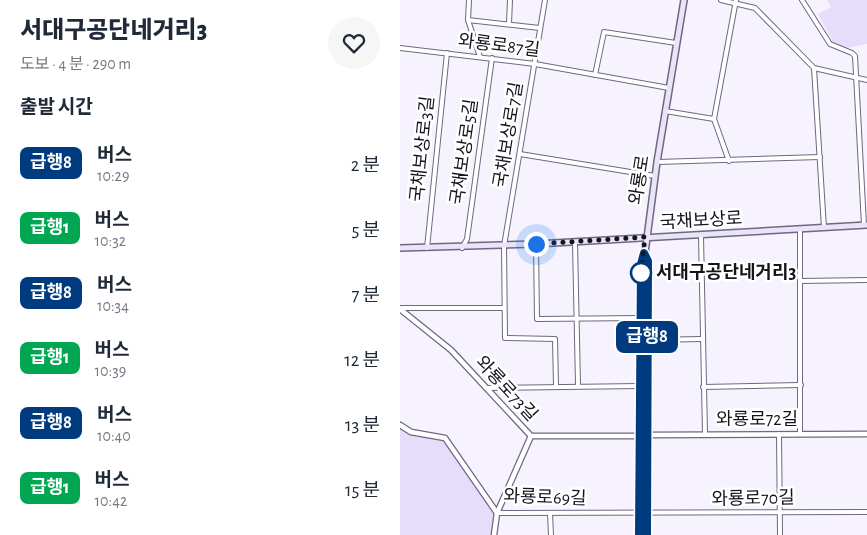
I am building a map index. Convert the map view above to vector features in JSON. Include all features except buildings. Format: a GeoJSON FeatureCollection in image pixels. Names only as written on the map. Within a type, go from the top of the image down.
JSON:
{"type":"FeatureCollection","features":[{"type":"Feature","properties":{"kind":"main road","name":"와룡로"},"geometry":{"type":"LineString","coordinates":[[639,535],[641,261],[644,253],[654,176],[684,0]]}},
{"type":"Feature","properties":{"kind":"main road","name":"국채보상로"},"geometry":{"type":"LineString","coordinates":[[400,248],[504,246],[866,225]]}},
{"type":"Feature","properties":{"kind":"main road","name":"와룡로"},"geometry":{"type":"LineString","coordinates":[[644,253],[648,261],[647,535]]}},
{"type":"Feature","properties":{"kind":"street"},"geometry":{"type":"LineString","coordinates":[[469,0],[468,20],[480,57]]}},
{"type":"Feature","properties":{"kind":"street"},"geometry":{"type":"LineString","coordinates":[[509,24],[510,0]]}},
{"type":"Feature","properties":{"kind":"street","name":"국채보상로7길"},"geometry":{"type":"LineString","coordinates":[[545,0],[504,246],[504,308],[505,338],[555,339],[556,386]]}},
{"type":"Feature","properties":{"kind":"street"},"geometry":{"type":"LineString","coordinates":[[721,0],[736,1],[755,8],[814,68],[867,80]]}},
{"type":"Feature","properties":{"kind":"street"},"geometry":{"type":"LineString","coordinates":[[802,0],[830,44],[855,56],[866,225]]}},
{"type":"Feature","properties":{"kind":"street"},"geometry":{"type":"LineString","coordinates":[[729,161],[714,119],[736,1]]}},
{"type":"Feature","properties":{"kind":"street"},"geometry":{"type":"LineString","coordinates":[[468,20],[540,28]]}},
{"type":"Feature","properties":{"kind":"street"},"geometry":{"type":"LineString","coordinates":[[595,74],[604,32],[676,44]]}},
{"type":"Feature","properties":{"kind":"street","name":"와룡로87길"},"geometry":{"type":"LineString","coordinates":[[400,48],[535,64],[669,88]]}},
{"type":"Feature","properties":{"kind":"street","name":"국채보상로3길"},"geometry":{"type":"LineString","coordinates":[[427,248],[447,53]]}},
{"type":"Feature","properties":{"kind":"street","name":"국채보상로5길"},"geometry":{"type":"LineString","coordinates":[[462,248],[467,239],[492,58]]}},
{"type":"Feature","properties":{"kind":"street"},"geometry":{"type":"LineString","coordinates":[[814,68],[824,228]]}},
{"type":"Feature","properties":{"kind":"street"},"geometry":{"type":"LineString","coordinates":[[665,111],[714,119]]}},
{"type":"Feature","properties":{"kind":"street"},"geometry":{"type":"LineString","coordinates":[[520,154],[654,176]]}},
{"type":"Feature","properties":{"kind":"street"},"geometry":{"type":"LineString","coordinates":[[657,162],[820,157]]}},
{"type":"Feature","properties":{"kind":"street"},"geometry":{"type":"LineString","coordinates":[[800,230],[802,280],[800,434]]}},
{"type":"Feature","properties":{"kind":"street"},"geometry":{"type":"LineString","coordinates":[[701,236],[705,434]]}},
{"type":"Feature","properties":{"kind":"street"},"geometry":{"type":"LineString","coordinates":[[575,242],[578,385]]}},
{"type":"Feature","properties":{"kind":"street"},"geometry":{"type":"LineString","coordinates":[[536,244],[537,319],[640,318]]}},
{"type":"Feature","properties":{"kind":"street"},"geometry":{"type":"LineString","coordinates":[[802,280],[867,280]]}},
{"type":"Feature","properties":{"kind":"street"},"geometry":{"type":"LineString","coordinates":[[400,309],[504,308]]}},
{"type":"Feature","properties":{"kind":"street","name":"와룡로73길"},"geometry":{"type":"LineString","coordinates":[[400,309],[451,350],[531,436],[640,436]]}},
{"type":"Feature","properties":{"kind":"street"},"geometry":{"type":"LineString","coordinates":[[647,340],[702,339]]}},
{"type":"Feature","properties":{"kind":"street"},"geometry":{"type":"LineString","coordinates":[[486,388],[578,385],[640,386]]}},
{"type":"Feature","properties":{"kind":"street"},"geometry":{"type":"LineString","coordinates":[[703,386],[801,386]]}},
{"type":"Feature","properties":{"kind":"street","name":"와룡로69길"},"geometry":{"type":"LineString","coordinates":[[400,425],[411,432],[445,438],[497,513],[639,514]]}},
{"type":"Feature","properties":{"kind":"street"},"geometry":{"type":"LineString","coordinates":[[779,434],[780,535]]}},
{"type":"Feature","properties":{"kind":"street","name":"와룡로72길"},"geometry":{"type":"LineString","coordinates":[[647,435],[867,434]]}},
{"type":"Feature","properties":{"kind":"street"},"geometry":{"type":"LineString","coordinates":[[494,535],[497,513],[531,436]]}},
{"type":"Feature","properties":{"kind":"street","name":"와룡로70길"},"geometry":{"type":"LineString","coordinates":[[639,514],[867,512]]}},
{"type":"Feature","properties":{"kind":"street"},"geometry":{"type":"LineString","coordinates":[[550,513],[551,535]]}},
{"type":"Feature","properties":{"kind":"shaded area"},"geometry":{"type":"Polygon","coordinates":[[[827,0],[867,0],[867,44],[846,48],[833,42],[818,14],[831,7],[827,0]]]}},
{"type":"Feature","properties":{"kind":"shaded area"},"geometry":{"type":"Polygon","coordinates":[[[400,427],[410,434],[444,440],[494,512],[491,535],[400,535],[400,427]]]}},
{"type":"Feature","properties":{"kind":"bus line","name":"급행8"},"geometry":{"type":"LineString","coordinates":[[639,535],[641,261],[644,253],[648,261],[647,535]]}},
{"type":"Feature","properties":{"kind":"place","name":"서대구공단네거리3"},"geometry":{"type":"Point","coordinates":[641,273]}},
{"type":"Feature","properties":{"kind":"route"},"geometry":{"type":"LineString","coordinates":[[536,244],[645,237],[641,273]]}}]}
